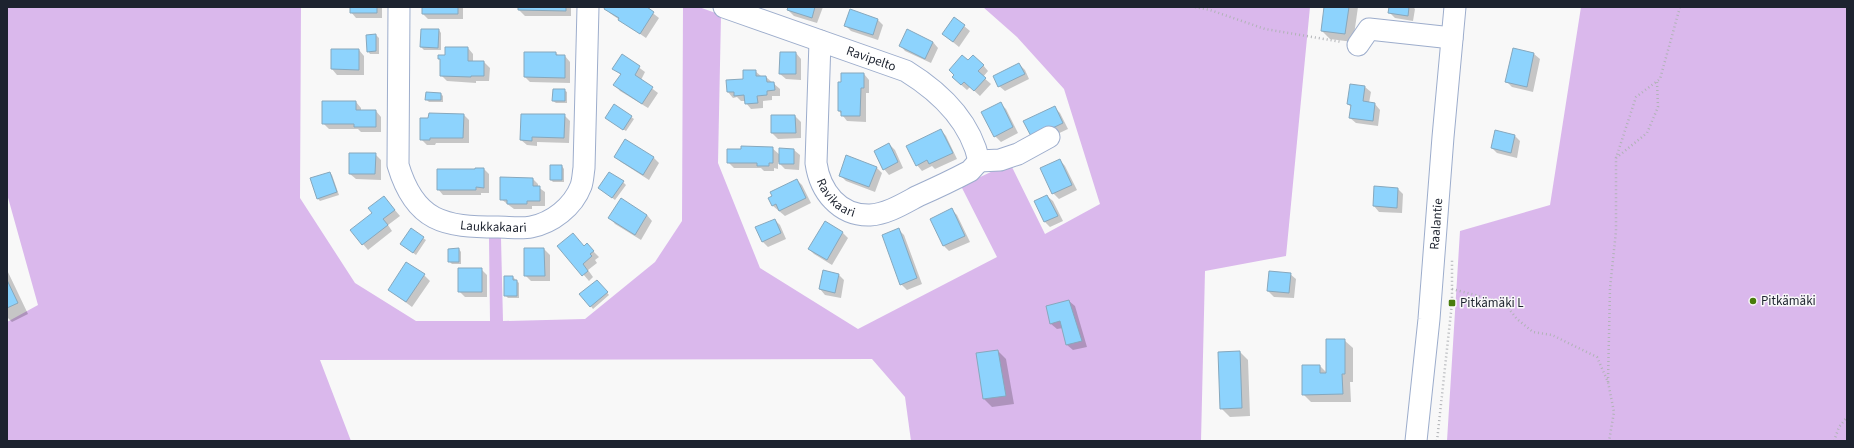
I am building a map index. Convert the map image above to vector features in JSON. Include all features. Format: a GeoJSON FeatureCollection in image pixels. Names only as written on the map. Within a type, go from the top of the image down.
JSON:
{"type":"FeatureCollection","features":[{"type":"Feature","properties":{"kind":"street","name":"Laukkakaari"},"geometry":{"type":"LineString","coordinates":[[399,7],[398,165],[404,184],[411,197],[423,209],[437,219],[452,225],[471,227],[530,227],[547,222],[560,213],[573,201],[581,186],[584,168],[588,7]]}},
{"type":"Feature","properties":{"kind":"street","name":"Ravipelto"},"geometry":{"type":"LineString","coordinates":[[724,7],[906,71],[928,84],[950,104],[965,125],[976,145],[979,160]]}},
{"type":"Feature","properties":{"kind":"street","name":"Raalantie"},"geometry":{"type":"LineString","coordinates":[[1416,441],[1455,7]]}},
{"type":"Feature","properties":{"kind":"street"},"geometry":{"type":"LineString","coordinates":[[1358,45],[1369,29],[1452,38]]}},
{"type":"Feature","properties":{"kind":"street","name":"Ravikaari"},"geometry":{"type":"LineString","coordinates":[[820,41],[816,163],[818,176],[825,192],[836,203],[850,212],[870,215],[888,211],[970,171],[979,160]]}},
{"type":"Feature","properties":{"kind":"street"},"geometry":{"type":"LineString","coordinates":[[979,160],[1000,160],[1018,154],[1049,137]]}},
{"type":"Feature","properties":{"kind":"path"},"geometry":{"type":"LineString","coordinates":[[1196,7],[1210,10],[1265,29],[1358,45]]}},
{"type":"Feature","properties":{"kind":"path"},"geometry":{"type":"LineString","coordinates":[[1608,382],[1610,288],[1616,231],[1616,158],[1636,97],[1660,79],[1680,7]]}},
{"type":"Feature","properties":{"kind":"path"},"geometry":{"type":"LineString","coordinates":[[1616,158],[1647,133],[1658,107],[1657,82]]}},
{"type":"Feature","properties":{"kind":"path"},"geometry":{"type":"LineString","coordinates":[[1452,289],[1505,304],[1517,319],[1533,332],[1552,335],[1598,357],[1608,382],[1614,412],[1609,441]]}},
{"type":"Feature","properties":{"kind":"path"},"geometry":{"type":"LineString","coordinates":[[1834,441],[1839,427],[1847,417]]}},
{"type":"Feature","properties":{"kind":"shaded area"},"geometry":{"type":"Polygon","coordinates":[[[7,7],[301,7],[300,198],[355,283],[416,321],[490,321],[489,237],[501,238],[503,321],[585,319],[655,262],[682,221],[683,7],[699,7],[721,15],[718,163],[760,268],[858,329],[997,257],[961,186],[1010,163],[1045,234],[1100,204],[1064,89],[1017,37],[983,7],[1310,7],[1286,256],[1205,271],[1201,441],[911,441],[905,397],[872,359],[320,360],[351,441],[7,441],[7,322],[38,305],[7,194],[7,7]]]}},
{"type":"Feature","properties":{"kind":"shaded area"},"geometry":{"type":"Polygon","coordinates":[[[1581,7],[1847,7],[1847,441],[1447,441],[1460,231],[1550,205],[1581,7]]]}},
{"type":"Feature","properties":{"kind":"building"},"geometry":{"type":"Polygon","coordinates":[[[350,7],[377,7],[377,13],[350,13],[350,7]]]}},
{"type":"Feature","properties":{"kind":"building"},"geometry":{"type":"Polygon","coordinates":[[[422,7],[458,7],[458,14],[422,14],[422,7]]]}},
{"type":"Feature","properties":{"kind":"building"},"geometry":{"type":"Polygon","coordinates":[[[518,7],[566,7],[566,11],[518,10],[518,7]]]}},
{"type":"Feature","properties":{"kind":"building"},"geometry":{"type":"Polygon","coordinates":[[[605,7],[647,7],[654,12],[640,34],[618,20],[619,18],[604,9],[605,7]]]}},
{"type":"Feature","properties":{"kind":"building"},"geometry":{"type":"Polygon","coordinates":[[[788,7],[815,7],[812,18],[787,10],[788,7]]]}},
{"type":"Feature","properties":{"kind":"building"},"geometry":{"type":"Polygon","coordinates":[[[1324,7],[1349,7],[1345,34],[1321,31],[1324,7]]]}},
{"type":"Feature","properties":{"kind":"building"},"geometry":{"type":"Polygon","coordinates":[[[1389,7],[1409,7],[1408,16],[1388,13],[1389,7]]]}},
{"type":"Feature","properties":{"kind":"building"},"geometry":{"type":"Polygon","coordinates":[[[850,9],[878,19],[873,35],[844,26],[850,9]]]}},
{"type":"Feature","properties":{"kind":"building"},"geometry":{"type":"Polygon","coordinates":[[[954,17],[965,25],[953,42],[942,34],[954,17]]]}},
{"type":"Feature","properties":{"kind":"building"},"geometry":{"type":"Polygon","coordinates":[[[421,29],[439,29],[438,48],[420,47],[421,29]]]}},
{"type":"Feature","properties":{"kind":"building"},"geometry":{"type":"Polygon","coordinates":[[[907,29],[933,42],[925,59],[899,46],[907,29]]]}},
{"type":"Feature","properties":{"kind":"building"},"geometry":{"type":"Polygon","coordinates":[[[376,34],[376,51],[367,52],[366,35],[376,34]]]}},
{"type":"Feature","properties":{"kind":"building"},"geometry":{"type":"Polygon","coordinates":[[[445,47],[468,47],[468,61],[484,61],[484,76],[440,76],[440,59],[438,59],[438,55],[445,55],[445,47]]]}},
{"type":"Feature","properties":{"kind":"building"},"geometry":{"type":"Polygon","coordinates":[[[1513,48],[1534,53],[1527,87],[1505,82],[1513,48]]]}},
{"type":"Feature","properties":{"kind":"building"},"geometry":{"type":"Polygon","coordinates":[[[331,49],[359,49],[359,70],[331,69],[331,49]]]}},
{"type":"Feature","properties":{"kind":"building"},"geometry":{"type":"Polygon","coordinates":[[[524,52],[556,52],[556,55],[565,55],[565,78],[524,77],[524,52]]]}},
{"type":"Feature","properties":{"kind":"building"},"geometry":{"type":"Polygon","coordinates":[[[780,52],[796,52],[796,74],[779,74],[780,52]]]}},
{"type":"Feature","properties":{"kind":"building"},"geometry":{"type":"Polygon","coordinates":[[[622,54],[640,66],[635,75],[653,87],[642,104],[613,85],[621,74],[612,69],[622,54]]]}},
{"type":"Feature","properties":{"kind":"building"},"geometry":{"type":"Polygon","coordinates":[[[962,55],[968,60],[973,55],[984,65],[978,71],[986,78],[974,91],[964,82],[961,85],[952,77],[954,75],[949,70],[962,55]]]}},
{"type":"Feature","properties":{"kind":"building"},"geometry":{"type":"Polygon","coordinates":[[[1019,63],[1025,74],[998,87],[993,76],[1019,63]]]}},
{"type":"Feature","properties":{"kind":"building"},"geometry":{"type":"Polygon","coordinates":[[[743,70],[756,70],[756,76],[766,76],[767,82],[774,82],[775,90],[767,91],[767,95],[757,96],[758,103],[745,104],[744,95],[734,96],[734,92],[727,92],[726,80],[743,79],[743,70]]]}},
{"type":"Feature","properties":{"kind":"building"},"geometry":{"type":"Polygon","coordinates":[[[841,73],[864,73],[864,88],[861,88],[860,116],[841,116],[841,111],[838,111],[838,82],[841,82],[841,73]]]}},
{"type":"Feature","properties":{"kind":"building"},"geometry":{"type":"Polygon","coordinates":[[[1350,84],[1365,86],[1363,101],[1375,103],[1373,121],[1349,118],[1351,105],[1347,104],[1350,84]]]}},
{"type":"Feature","properties":{"kind":"building"},"geometry":{"type":"Polygon","coordinates":[[[553,89],[565,89],[565,101],[552,101],[553,89]]]}},
{"type":"Feature","properties":{"kind":"building"},"geometry":{"type":"Polygon","coordinates":[[[426,92],[441,93],[441,100],[425,100],[426,92]]]}},
{"type":"Feature","properties":{"kind":"building"},"geometry":{"type":"Polygon","coordinates":[[[322,101],[356,101],[356,110],[376,110],[376,127],[354,127],[354,124],[322,124],[322,101]]]}},
{"type":"Feature","properties":{"kind":"building"},"geometry":{"type":"Polygon","coordinates":[[[1001,102],[1013,127],[994,137],[981,112],[1001,102]]]}},
{"type":"Feature","properties":{"kind":"building"},"geometry":{"type":"Polygon","coordinates":[[[614,104],[632,116],[623,130],[605,118],[614,104]]]}},
{"type":"Feature","properties":{"kind":"building"},"geometry":{"type":"Polygon","coordinates":[[[1055,106],[1063,123],[1032,138],[1023,121],[1055,106]]]}},
{"type":"Feature","properties":{"kind":"building"},"geometry":{"type":"Polygon","coordinates":[[[429,113],[464,114],[463,138],[430,138],[430,140],[420,140],[420,118],[428,118],[429,113]]]}},
{"type":"Feature","properties":{"kind":"building"},"geometry":{"type":"Polygon","coordinates":[[[521,114],[565,114],[564,138],[532,137],[532,141],[520,140],[521,114]]]}},
{"type":"Feature","properties":{"kind":"building"},"geometry":{"type":"Polygon","coordinates":[[[771,115],[795,115],[796,133],[771,133],[771,115]]]}},
{"type":"Feature","properties":{"kind":"building"},"geometry":{"type":"Polygon","coordinates":[[[941,129],[953,153],[929,164],[927,160],[916,166],[906,146],[941,129]]]}},
{"type":"Feature","properties":{"kind":"building"},"geometry":{"type":"Polygon","coordinates":[[[1495,130],[1515,135],[1511,153],[1491,148],[1495,130]]]}},
{"type":"Feature","properties":{"kind":"building"},"geometry":{"type":"Polygon","coordinates":[[[625,139],[654,157],[643,175],[614,157],[625,139]]]}},
{"type":"Feature","properties":{"kind":"building"},"geometry":{"type":"Polygon","coordinates":[[[889,143],[898,162],[883,170],[874,151],[889,143]]]}},
{"type":"Feature","properties":{"kind":"building"},"geometry":{"type":"Polygon","coordinates":[[[741,146],[773,147],[773,163],[769,163],[769,166],[757,166],[757,163],[727,163],[727,149],[741,149],[741,146]]]}},
{"type":"Feature","properties":{"kind":"building"},"geometry":{"type":"Polygon","coordinates":[[[779,148],[794,149],[794,164],[779,164],[779,148]]]}},
{"type":"Feature","properties":{"kind":"building"},"geometry":{"type":"Polygon","coordinates":[[[349,153],[376,153],[375,174],[349,174],[349,153]]]}},
{"type":"Feature","properties":{"kind":"building"},"geometry":{"type":"Polygon","coordinates":[[[846,155],[877,167],[869,187],[839,176],[846,155]]]}},
{"type":"Feature","properties":{"kind":"building"},"geometry":{"type":"Polygon","coordinates":[[[1060,159],[1072,185],[1052,194],[1040,168],[1060,159]]]}},
{"type":"Feature","properties":{"kind":"building"},"geometry":{"type":"Polygon","coordinates":[[[550,165],[562,165],[562,180],[550,180],[550,165]]]}},
{"type":"Feature","properties":{"kind":"building"},"geometry":{"type":"Polygon","coordinates":[[[484,168],[484,188],[476,187],[476,190],[437,190],[437,169],[484,168]]]}},
{"type":"Feature","properties":{"kind":"building"},"geometry":{"type":"Polygon","coordinates":[[[330,172],[337,192],[317,199],[310,178],[330,172]]]}},
{"type":"Feature","properties":{"kind":"building"},"geometry":{"type":"Polygon","coordinates":[[[609,172],[624,181],[612,198],[598,188],[609,172]]]}},
{"type":"Feature","properties":{"kind":"building"},"geometry":{"type":"Polygon","coordinates":[[[500,177],[533,178],[533,186],[540,186],[540,201],[527,201],[527,204],[507,204],[507,200],[500,200],[500,177]]]}},
{"type":"Feature","properties":{"kind":"building"},"geometry":{"type":"Polygon","coordinates":[[[797,179],[806,198],[779,211],[776,204],[772,206],[768,198],[772,196],[770,192],[797,179]]]}},
{"type":"Feature","properties":{"kind":"building"},"geometry":{"type":"Polygon","coordinates":[[[1374,186],[1398,188],[1397,208],[1373,206],[1374,186]]]}},
{"type":"Feature","properties":{"kind":"building"},"geometry":{"type":"Polygon","coordinates":[[[1047,195],[1058,216],[1044,222],[1034,201],[1047,195]]]}},
{"type":"Feature","properties":{"kind":"building"},"geometry":{"type":"Polygon","coordinates":[[[384,196],[395,210],[383,219],[388,225],[362,245],[350,230],[372,213],[368,208],[384,196]]]}},
{"type":"Feature","properties":{"kind":"building"},"geometry":{"type":"Polygon","coordinates":[[[621,198],[647,215],[635,235],[608,218],[621,198]]]}},
{"type":"Feature","properties":{"kind":"building"},"geometry":{"type":"Polygon","coordinates":[[[952,208],[965,236],[943,246],[930,219],[952,208]]]}},
{"type":"Feature","properties":{"kind":"building"},"geometry":{"type":"Polygon","coordinates":[[[775,219],[781,233],[762,242],[755,227],[775,219]]]}},
{"type":"Feature","properties":{"kind":"building"},"geometry":{"type":"Polygon","coordinates":[[[825,221],[843,232],[827,260],[808,249],[825,221]]]}},
{"type":"Feature","properties":{"kind":"building"},"geometry":{"type":"Polygon","coordinates":[[[411,228],[424,237],[413,253],[400,244],[411,228]]]}},
{"type":"Feature","properties":{"kind":"building"},"geometry":{"type":"Polygon","coordinates":[[[899,228],[917,278],[900,285],[882,235],[899,228]]]}},
{"type":"Feature","properties":{"kind":"building"},"geometry":{"type":"Polygon","coordinates":[[[573,233],[584,246],[587,243],[594,251],[590,254],[592,256],[583,264],[588,271],[582,276],[557,246],[573,233]]]}},
{"type":"Feature","properties":{"kind":"building"},"geometry":{"type":"Polygon","coordinates":[[[459,248],[459,262],[448,262],[448,249],[459,248]]]}},
{"type":"Feature","properties":{"kind":"building"},"geometry":{"type":"Polygon","coordinates":[[[524,248],[544,248],[545,276],[524,276],[524,248]]]}},
{"type":"Feature","properties":{"kind":"building"},"geometry":{"type":"Polygon","coordinates":[[[406,262],[425,274],[406,302],[388,290],[406,262]]]}},
{"type":"Feature","properties":{"kind":"building"},"geometry":{"type":"Polygon","coordinates":[[[458,268],[482,268],[482,292],[458,292],[458,268]]]}},
{"type":"Feature","properties":{"kind":"building"},"geometry":{"type":"Polygon","coordinates":[[[823,270],[839,274],[835,293],[819,289],[823,270]]]}},
{"type":"Feature","properties":{"kind":"building"},"geometry":{"type":"Polygon","coordinates":[[[1269,271],[1291,273],[1289,293],[1267,291],[1269,271]]]}},
{"type":"Feature","properties":{"kind":"building"},"geometry":{"type":"Polygon","coordinates":[[[504,276],[513,276],[513,280],[517,280],[517,296],[504,296],[504,276]]]}},
{"type":"Feature","properties":{"kind":"building"},"geometry":{"type":"Polygon","coordinates":[[[7,280],[18,303],[7,308],[7,280]]]}},
{"type":"Feature","properties":{"kind":"building"},"geometry":{"type":"Polygon","coordinates":[[[597,280],[608,292],[590,307],[579,294],[597,280]]]}},
{"type":"Feature","properties":{"kind":"building"},"geometry":{"type":"Polygon","coordinates":[[[1069,300],[1082,341],[1066,345],[1060,321],[1050,324],[1046,306],[1069,300]]]}},
{"type":"Feature","properties":{"kind":"building"},"geometry":{"type":"Polygon","coordinates":[[[1326,339],[1345,339],[1345,374],[1342,374],[1343,394],[1302,395],[1302,365],[1320,365],[1320,373],[1326,373],[1326,339]]]}},
{"type":"Feature","properties":{"kind":"building"},"geometry":{"type":"Polygon","coordinates":[[[998,350],[1006,396],[983,399],[976,353],[998,350]]]}},
{"type":"Feature","properties":{"kind":"building"},"geometry":{"type":"Polygon","coordinates":[[[1240,351],[1242,408],[1220,409],[1218,352],[1240,351]]]}},
{"type":"Feature","properties":{"kind":"place","name":"Pitkämäki"},"geometry":{"type":"Point","coordinates":[1753,301]}},
{"type":"Feature","properties":{"kind":"place","name":"Pitkämäki L"},"geometry":{"type":"Point","coordinates":[1452,303]}}]}
